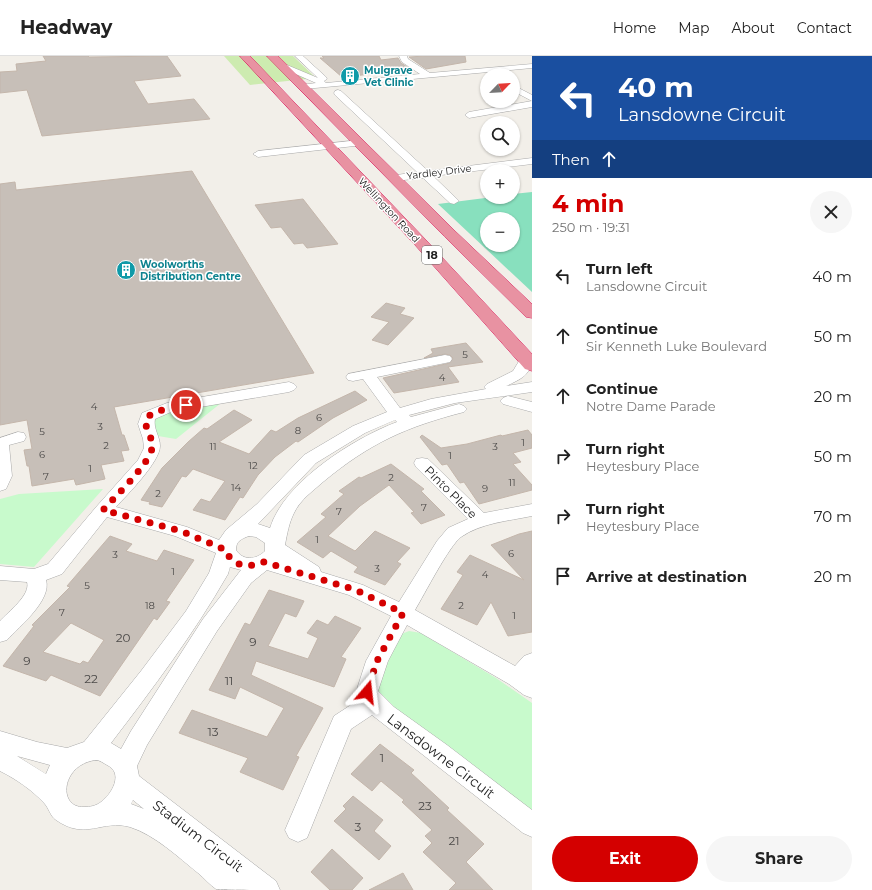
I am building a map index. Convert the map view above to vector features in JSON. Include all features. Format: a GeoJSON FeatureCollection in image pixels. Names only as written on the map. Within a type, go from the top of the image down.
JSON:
{"type":"FeatureCollection","features":[{"type":"Feature","properties":{"kind":"highway"},"geometry":{"type":"LineString","coordinates":[[245,57],[257,62],[263,62],[271,56]]}},
{"type":"Feature","properties":{"kind":"highway","name":"18"},"geometry":{"type":"LineString","coordinates":[[271,56],[284,67],[394,178],[532,313]]}},
{"type":"Feature","properties":{"kind":"highway","name":"Wellington Road"},"geometry":{"type":"LineString","coordinates":[[245,57],[330,146],[529,362]]}},
{"type":"Feature","properties":{"kind":"highway"},"geometry":{"type":"LineString","coordinates":[[276,90],[304,87]]}},
{"type":"Feature","properties":{"kind":"street"},"geometry":{"type":"LineString","coordinates":[[299,56],[326,82]]}},
{"type":"Feature","properties":{"kind":"street"},"geometry":{"type":"LineString","coordinates":[[403,56],[405,60],[429,76]]}},
{"type":"Feature","properties":{"kind":"street"},"geometry":{"type":"LineString","coordinates":[[520,68],[532,66]]}},
{"type":"Feature","properties":{"kind":"street"},"geometry":{"type":"LineString","coordinates":[[284,67],[317,82],[350,83],[429,76],[480,73]]}},
{"type":"Feature","properties":{"kind":"street"},"geometry":{"type":"LineString","coordinates":[[304,87],[326,82]]}},
{"type":"Feature","properties":{"kind":"street"},"geometry":{"type":"LineString","coordinates":[[319,102],[317,94],[350,83]]}},
{"type":"Feature","properties":{"kind":"street"},"geometry":{"type":"LineString","coordinates":[[520,91],[532,99]]}},
{"type":"Feature","properties":{"kind":"street"},"geometry":{"type":"LineString","coordinates":[[338,93],[454,201]]}},
{"type":"Feature","properties":{"kind":"street"},"geometry":{"type":"LineString","coordinates":[[469,115],[532,104]]}},
{"type":"Feature","properties":{"kind":"street"},"geometry":{"type":"LineString","coordinates":[[258,154],[360,143]]}},
{"type":"Feature","properties":{"kind":"street","name":"Yardley Drive"},"geometry":{"type":"LineString","coordinates":[[394,178],[532,161]]}},
{"type":"Feature","properties":{"kind":"street"},"geometry":{"type":"LineString","coordinates":[[402,418],[360,375],[445,360]]}},
{"type":"Feature","properties":{"kind":"street"},"geometry":{"type":"LineString","coordinates":[[466,397],[506,382],[519,374],[529,362]]}},
{"type":"Feature","properties":{"kind":"street"},"geometry":{"type":"LineString","coordinates":[[532,387],[419,406],[402,418],[369,440],[339,459],[306,488],[287,509],[270,555],[244,578],[210,625],[139,738],[126,773],[126,791],[121,801],[113,809],[102,815],[84,818],[75,817],[65,812],[58,805],[54,796],[53,786],[56,776],[62,766],[80,754],[149,677],[193,616],[218,574],[229,544],[255,518],[271,498],[311,458],[360,429],[402,418],[532,397]]}},
{"type":"Feature","properties":{"kind":"street"},"geometry":{"type":"LineString","coordinates":[[0,573],[35,576],[55,568],[151,454],[153,446],[146,427],[146,420],[148,416],[167,408],[289,388]]}},
{"type":"Feature","properties":{"kind":"street"},"geometry":{"type":"LineString","coordinates":[[508,401],[532,407]]}},
{"type":"Feature","properties":{"kind":"street"},"geometry":{"type":"LineString","coordinates":[[0,485],[4,470],[0,443],[18,437]]}},
{"type":"Feature","properties":{"kind":"street","name":"Pinto Place"},"geometry":{"type":"LineString","coordinates":[[422,463],[480,520]]}},
{"type":"Feature","properties":{"kind":"street"},"geometry":{"type":"LineString","coordinates":[[103,510],[229,544]]}},
{"type":"Feature","properties":{"kind":"street"},"geometry":{"type":"LineString","coordinates":[[298,830],[342,723],[373,702],[367,692],[377,661],[403,613],[447,542],[454,533],[480,520],[532,510]]}},
{"type":"Feature","properties":{"kind":"street"},"geometry":{"type":"LineString","coordinates":[[247,530],[263,532],[273,541],[270,555],[256,565],[241,564],[229,557],[229,544],[247,530]]}},
{"type":"Feature","properties":{"kind":"street"},"geometry":{"type":"LineString","coordinates":[[270,555],[324,580],[356,590],[403,613],[524,684],[532,662]]}},
{"type":"Feature","properties":{"kind":"street"},"geometry":{"type":"LineString","coordinates":[[0,634],[34,598],[38,586],[35,576]]}},
{"type":"Feature","properties":{"kind":"street","name":"Lansdowne Circuit"},"geometry":{"type":"LineString","coordinates":[[373,702],[384,713],[424,741],[532,825]]}},
{"type":"Feature","properties":{"kind":"street"},"geometry":{"type":"LineString","coordinates":[[0,741],[37,752],[80,754],[101,750],[119,758],[126,773]]}},
{"type":"Feature","properties":{"kind":"street"},"geometry":{"type":"LineString","coordinates":[[0,760],[28,774],[54,796]]}},
{"type":"Feature","properties":{"kind":"street","name":"Stadium Circuit"},"geometry":{"type":"LineString","coordinates":[[126,773],[180,824],[229,858],[267,890]]}},
{"type":"Feature","properties":{"kind":"street","name":"Stadium Circuit"},"geometry":{"type":"LineString","coordinates":[[102,815],[118,813],[137,818],[162,832],[238,890]]}},
{"type":"Feature","properties":{"kind":"green space"},"geometry":{"type":"Polygon","coordinates":[[[224,56],[293,56],[316,78],[250,85],[224,56]]]}},
{"type":"Feature","properties":{"kind":"green space"},"geometry":{"type":"Polygon","coordinates":[[[532,192],[532,292],[489,252],[520,252],[520,212],[480,212],[480,243],[438,204],[480,199],[480,204],[520,204],[520,193],[532,192]]]}},
{"type":"Feature","properties":{"kind":"green space"},"geometry":{"type":"Polygon","coordinates":[[[221,403],[176,439],[158,436],[152,423],[158,415],[221,403]]]}},
{"type":"Feature","properties":{"kind":"green space"},"geometry":{"type":"Polygon","coordinates":[[[103,489],[34,567],[0,564],[0,499],[19,494],[103,489]]]}},
{"type":"Feature","properties":{"kind":"green space"},"geometry":{"type":"Polygon","coordinates":[[[409,631],[421,633],[496,678],[532,703],[532,814],[381,700],[376,692],[399,635],[409,631]]]}},
{"type":"Feature","properties":{"kind":"building"},"geometry":{"type":"Polygon","coordinates":[[[43,56],[167,56],[181,76],[134,81],[148,104],[194,99],[210,119],[42,136],[27,90],[0,93],[0,72],[17,71],[16,64],[46,61],[43,56]]]}},
{"type":"Feature","properties":{"kind":"building"},"geometry":{"type":"Polygon","coordinates":[[[322,56],[379,56],[381,60],[398,58],[401,63],[412,70],[342,77],[320,58],[324,58],[322,56]]]}},
{"type":"Feature","properties":{"kind":"building"},"geometry":{"type":"Polygon","coordinates":[[[465,56],[466,62],[426,69],[409,57],[465,56]]]}},
{"type":"Feature","properties":{"kind":"building","name":"Woolworths Distribution Centre"},"geometry":{"type":"Polygon","coordinates":[[[192,171],[314,373],[114,407],[122,435],[124,435],[129,450],[121,451],[124,461],[101,465],[105,479],[76,485],[74,479],[32,486],[29,466],[27,466],[24,450],[32,449],[27,420],[0,425],[0,184],[15,182],[16,190],[192,171]]]}},
{"type":"Feature","properties":{"kind":"building"},"geometry":{"type":"Polygon","coordinates":[[[303,199],[338,244],[307,248],[303,243],[294,244],[281,227],[271,228],[255,205],[303,199]]]}},
{"type":"Feature","properties":{"kind":"building"},"geometry":{"type":"Polygon","coordinates":[[[386,303],[405,308],[400,314],[414,318],[388,345],[372,340],[389,322],[371,317],[386,303]]]}},
{"type":"Feature","properties":{"kind":"building"},"geometry":{"type":"Polygon","coordinates":[[[466,343],[483,362],[448,367],[459,382],[394,393],[383,378],[450,363],[453,358],[450,355],[445,354],[424,358],[433,353],[431,349],[466,343]]]}},
{"type":"Feature","properties":{"kind":"building"},"geometry":{"type":"Polygon","coordinates":[[[355,391],[367,400],[333,418],[298,442],[296,441],[275,457],[258,475],[243,498],[240,497],[225,520],[193,510],[201,499],[210,502],[225,481],[193,469],[186,477],[182,476],[162,507],[149,504],[150,502],[141,500],[162,468],[188,442],[204,428],[207,429],[234,410],[252,420],[219,442],[249,454],[271,430],[276,432],[298,418],[355,391]]]}},
{"type":"Feature","properties":{"kind":"building"},"geometry":{"type":"Polygon","coordinates":[[[528,430],[532,435],[532,448],[513,453],[521,462],[513,464],[532,485],[532,490],[479,504],[464,482],[460,483],[447,464],[442,465],[420,437],[422,435],[441,448],[467,444],[528,430]]]}},
{"type":"Feature","properties":{"kind":"building"},"geometry":{"type":"Polygon","coordinates":[[[391,464],[424,489],[421,491],[445,515],[421,524],[411,513],[414,512],[389,485],[360,506],[328,536],[355,551],[375,531],[410,548],[397,562],[401,564],[385,585],[354,572],[358,567],[331,551],[323,558],[297,542],[326,517],[321,514],[344,494],[339,491],[359,477],[361,478],[391,464]]]}},
{"type":"Feature","properties":{"kind":"building"},"geometry":{"type":"Polygon","coordinates":[[[532,531],[532,632],[508,636],[491,602],[477,625],[441,609],[463,575],[457,572],[470,555],[524,580],[491,545],[519,534],[532,531]]]}},
{"type":"Feature","properties":{"kind":"building"},"geometry":{"type":"Polygon","coordinates":[[[110,536],[132,544],[126,551],[157,561],[164,550],[194,560],[166,601],[170,602],[157,620],[154,618],[100,696],[51,675],[46,681],[3,666],[34,626],[32,625],[70,587],[67,586],[110,536]],[[71,623],[43,652],[80,664],[83,661],[88,663],[104,640],[71,623]]]}},
{"type":"Feature","properties":{"kind":"building"},"geometry":{"type":"Polygon","coordinates":[[[269,590],[304,601],[296,617],[285,613],[268,646],[308,659],[318,638],[307,633],[317,620],[328,625],[335,616],[361,628],[341,657],[346,659],[334,687],[256,661],[251,675],[323,708],[296,756],[299,757],[283,790],[240,772],[248,758],[179,733],[192,710],[267,737],[284,708],[240,687],[235,699],[209,690],[245,623],[250,625],[269,590]]]}},
{"type":"Feature","properties":{"kind":"building"},"geometry":{"type":"Polygon","coordinates":[[[380,744],[414,770],[411,773],[449,808],[447,810],[484,844],[466,862],[493,890],[449,890],[456,883],[423,852],[432,843],[425,836],[432,830],[402,802],[404,800],[381,781],[372,791],[351,774],[380,744]]]}},
{"type":"Feature","properties":{"kind":"building"},"geometry":{"type":"Polygon","coordinates":[[[353,796],[383,820],[374,831],[391,846],[379,860],[334,821],[346,809],[343,806],[353,796]]]}},
{"type":"Feature","properties":{"kind":"building"},"geometry":{"type":"Polygon","coordinates":[[[332,849],[363,878],[352,890],[330,890],[311,872],[332,849]]]}},
{"type":"Feature","properties":{"kind":"building"},"geometry":{"type":"Polygon","coordinates":[[[403,873],[413,890],[369,890],[403,873]]]}},
{"type":"Feature","properties":{"kind":"place","name":"Mulgrave Vet Clinic"},"geometry":{"type":"Point","coordinates":[350,76]}},
{"type":"Feature","properties":{"kind":"place","name":"Woolworths Distribution Centre"},"geometry":{"type":"Point","coordinates":[126,270]}},
{"type":"Feature","properties":{"kind":"route"},"geometry":{"type":"LineString","coordinates":[[186,405],[167,408],[148,416],[146,420],[146,427],[153,446],[151,454],[103,510],[181,531],[226,550],[229,557],[234,562],[248,566],[264,562],[324,580],[356,590],[403,613],[377,661],[367,692]]}}]}
